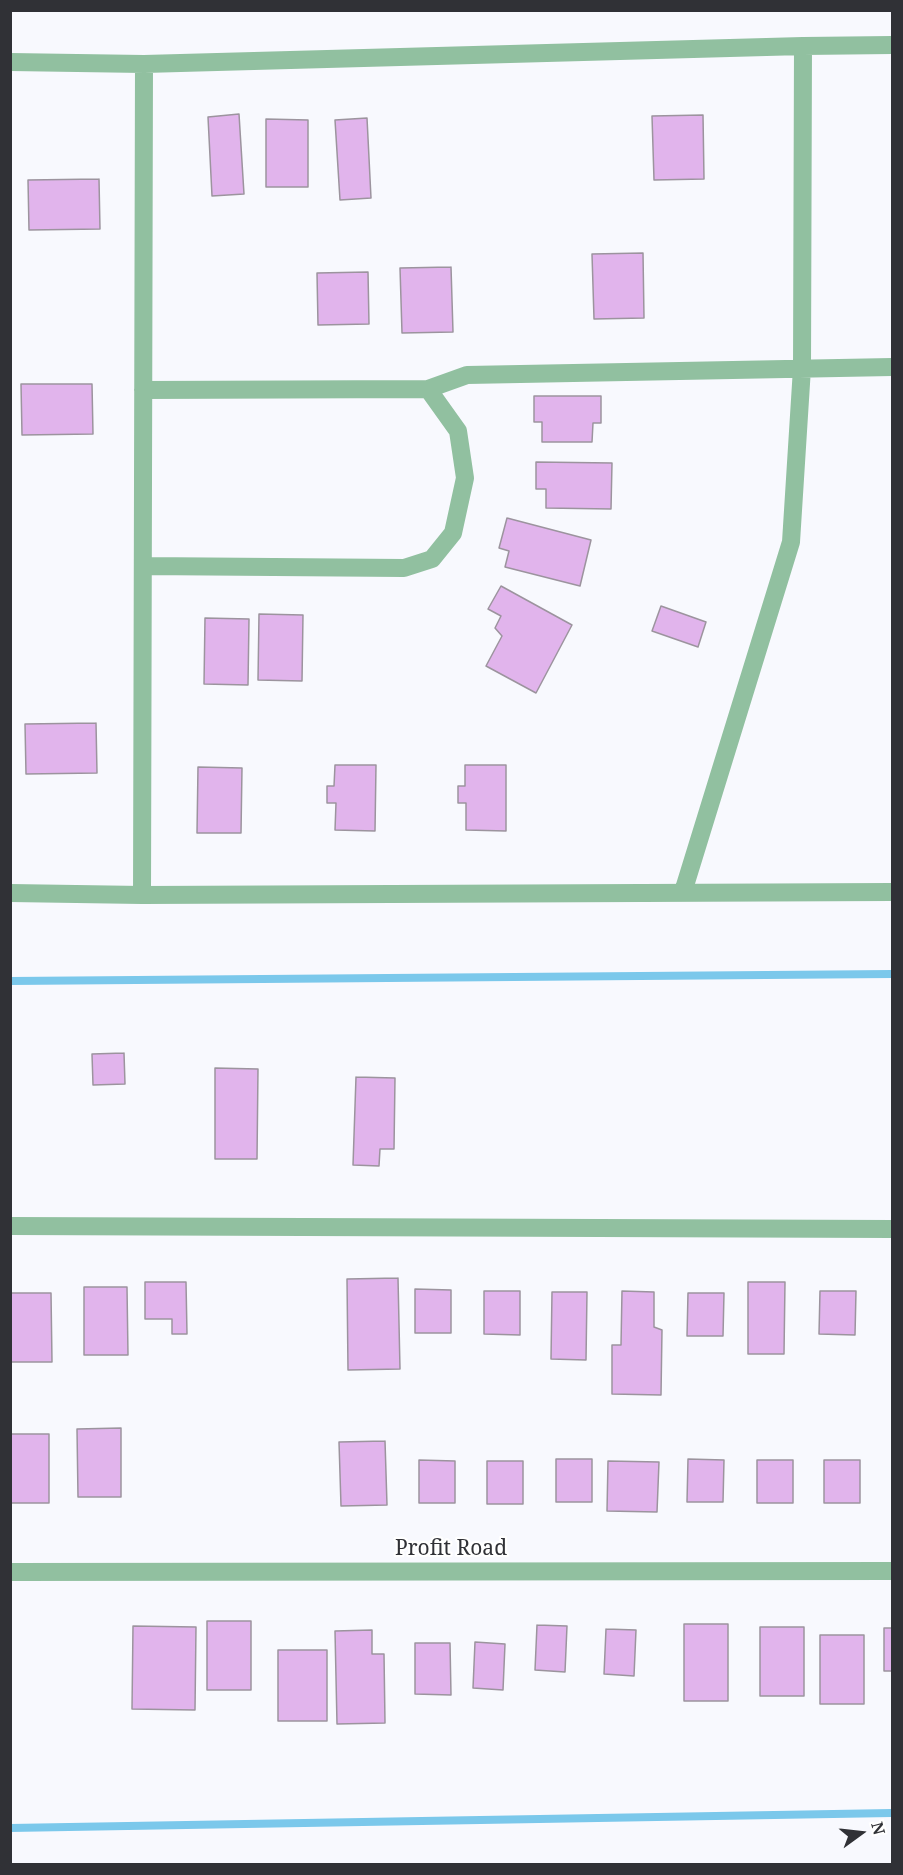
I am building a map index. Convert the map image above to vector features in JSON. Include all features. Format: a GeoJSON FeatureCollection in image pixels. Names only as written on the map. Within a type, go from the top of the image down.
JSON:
{"type":"FeatureCollection","features":[{"type":"Feature","properties":{"kind":"street"},"geometry":{"type":"LineString","coordinates":[[10,62],[144,64],[892,45]]}},
{"type":"Feature","properties":{"kind":"street"},"geometry":{"type":"LineString","coordinates":[[683,892],[791,542],[802,368],[803,46]]}},
{"type":"Feature","properties":{"kind":"street"},"geometry":{"type":"LineString","coordinates":[[142,894],[144,64]]}},
{"type":"Feature","properties":{"kind":"street"},"geometry":{"type":"LineString","coordinates":[[143,390],[428,389],[467,375],[892,367]]}},
{"type":"Feature","properties":{"kind":"street"},"geometry":{"type":"LineString","coordinates":[[143,566],[404,568],[432,559],[453,533],[465,478],[458,431],[428,389]]}},
{"type":"Feature","properties":{"kind":"street"},"geometry":{"type":"LineString","coordinates":[[10,893],[892,892]]}},
{"type":"Feature","properties":{"kind":"street"},"geometry":{"type":"LineString","coordinates":[[10,1226],[892,1229]]}},
{"type":"Feature","properties":{"kind":"street","name":"Profit Road"},"geometry":{"type":"LineString","coordinates":[[10,1572],[892,1571]]}},
{"type":"Feature","properties":{"kind":"building"},"geometry":{"type":"Polygon","coordinates":[[[239,114],[244,194],[212,196],[208,117],[239,114]]]}},
{"type":"Feature","properties":{"kind":"building"},"geometry":{"type":"Polygon","coordinates":[[[703,115],[704,179],[654,180],[652,116],[703,115]]]}},
{"type":"Feature","properties":{"kind":"building"},"geometry":{"type":"Polygon","coordinates":[[[367,118],[371,198],[340,200],[335,120],[367,118]]]}},
{"type":"Feature","properties":{"kind":"building"},"geometry":{"type":"Polygon","coordinates":[[[266,119],[308,120],[308,187],[266,187],[266,119]]]}},
{"type":"Feature","properties":{"kind":"building"},"geometry":{"type":"Polygon","coordinates":[[[99,179],[100,229],[29,230],[28,180],[99,179]]]}},
{"type":"Feature","properties":{"kind":"building"},"geometry":{"type":"Polygon","coordinates":[[[643,253],[644,318],[594,319],[592,254],[643,253]]]}},
{"type":"Feature","properties":{"kind":"building"},"geometry":{"type":"Polygon","coordinates":[[[451,267],[453,332],[402,333],[400,268],[451,267]]]}},
{"type":"Feature","properties":{"kind":"building"},"geometry":{"type":"Polygon","coordinates":[[[368,272],[369,324],[318,325],[317,273],[368,272]]]}},
{"type":"Feature","properties":{"kind":"building"},"geometry":{"type":"Polygon","coordinates":[[[21,384],[92,384],[93,434],[22,435],[21,384]]]}},
{"type":"Feature","properties":{"kind":"building"},"geometry":{"type":"Polygon","coordinates":[[[534,396],[601,396],[601,423],[593,423],[592,442],[542,442],[542,422],[534,422],[534,396]]]}},
{"type":"Feature","properties":{"kind":"building"},"geometry":{"type":"Polygon","coordinates":[[[536,462],[612,463],[611,509],[546,508],[546,489],[536,489],[536,462]]]}},
{"type":"Feature","properties":{"kind":"building"},"geometry":{"type":"Polygon","coordinates":[[[507,518],[591,540],[580,586],[505,567],[509,551],[499,548],[507,518]]]}},
{"type":"Feature","properties":{"kind":"building"},"geometry":{"type":"Polygon","coordinates":[[[501,586],[572,625],[536,693],[486,666],[502,636],[495,628],[501,616],[488,609],[501,586]]]}},
{"type":"Feature","properties":{"kind":"building"},"geometry":{"type":"Polygon","coordinates":[[[661,606],[706,622],[698,647],[652,631],[661,606]]]}},
{"type":"Feature","properties":{"kind":"building"},"geometry":{"type":"Polygon","coordinates":[[[259,614],[303,615],[302,681],[258,680],[259,614]]]}},
{"type":"Feature","properties":{"kind":"building"},"geometry":{"type":"Polygon","coordinates":[[[205,618],[249,619],[248,685],[204,684],[205,618]]]}},
{"type":"Feature","properties":{"kind":"building"},"geometry":{"type":"Polygon","coordinates":[[[96,723],[97,773],[26,774],[25,724],[96,723]]]}},
{"type":"Feature","properties":{"kind":"building"},"geometry":{"type":"Polygon","coordinates":[[[335,765],[376,765],[375,831],[335,830],[336,803],[327,803],[327,786],[334,786],[335,765]]]}},
{"type":"Feature","properties":{"kind":"building"},"geometry":{"type":"Polygon","coordinates":[[[465,765],[506,765],[506,831],[466,830],[466,803],[458,803],[458,786],[465,786],[465,765]]]}},
{"type":"Feature","properties":{"kind":"building"},"geometry":{"type":"Polygon","coordinates":[[[198,767],[242,768],[241,833],[197,833],[198,767]]]}},
{"type":"Feature","properties":{"kind":"building"},"geometry":{"type":"Polygon","coordinates":[[[124,1053],[125,1084],[93,1085],[92,1054],[124,1053]]]}},
{"type":"Feature","properties":{"kind":"building"},"geometry":{"type":"Polygon","coordinates":[[[215,1068],[258,1069],[257,1159],[215,1159],[215,1068]]]}},
{"type":"Feature","properties":{"kind":"building"},"geometry":{"type":"Polygon","coordinates":[[[356,1077],[395,1078],[394,1149],[380,1149],[379,1166],[353,1165],[356,1077]]]}},
{"type":"Feature","properties":{"kind":"building"},"geometry":{"type":"Polygon","coordinates":[[[398,1278],[400,1369],[348,1370],[347,1279],[398,1278]]]}},
{"type":"Feature","properties":{"kind":"building"},"geometry":{"type":"Polygon","coordinates":[[[145,1282],[186,1282],[187,1334],[172,1334],[172,1319],[145,1319],[145,1282]]]}},
{"type":"Feature","properties":{"kind":"building"},"geometry":{"type":"Polygon","coordinates":[[[748,1282],[785,1282],[784,1354],[748,1354],[748,1282]]]}},
{"type":"Feature","properties":{"kind":"building"},"geometry":{"type":"Polygon","coordinates":[[[84,1287],[127,1287],[128,1355],[84,1355],[84,1287]]]}},
{"type":"Feature","properties":{"kind":"building"},"geometry":{"type":"Polygon","coordinates":[[[415,1289],[451,1290],[451,1333],[415,1333],[415,1289]]]}},
{"type":"Feature","properties":{"kind":"building"},"geometry":{"type":"Polygon","coordinates":[[[484,1291],[520,1291],[520,1335],[484,1334],[484,1291]]]}},
{"type":"Feature","properties":{"kind":"building"},"geometry":{"type":"Polygon","coordinates":[[[622,1291],[654,1292],[654,1327],[662,1330],[661,1395],[612,1394],[612,1345],[621,1345],[622,1291]]]}},
{"type":"Feature","properties":{"kind":"building"},"geometry":{"type":"Polygon","coordinates":[[[820,1291],[856,1291],[855,1335],[819,1334],[820,1291]]]}},
{"type":"Feature","properties":{"kind":"building"},"geometry":{"type":"Polygon","coordinates":[[[552,1292],[587,1292],[586,1360],[551,1359],[552,1292]]]}},
{"type":"Feature","properties":{"kind":"building"},"geometry":{"type":"Polygon","coordinates":[[[10,1293],[51,1293],[52,1362],[10,1362],[10,1293]]]}},
{"type":"Feature","properties":{"kind":"building"},"geometry":{"type":"Polygon","coordinates":[[[688,1293],[724,1293],[723,1336],[687,1336],[688,1293]]]}},
{"type":"Feature","properties":{"kind":"building"},"geometry":{"type":"Polygon","coordinates":[[[121,1428],[121,1497],[78,1497],[77,1429],[121,1428]]]}},
{"type":"Feature","properties":{"kind":"building"},"geometry":{"type":"Polygon","coordinates":[[[10,1434],[49,1434],[49,1503],[10,1503],[10,1434]]]}},
{"type":"Feature","properties":{"kind":"building"},"geometry":{"type":"Polygon","coordinates":[[[385,1441],[387,1505],[341,1506],[339,1442],[385,1441]]]}},
{"type":"Feature","properties":{"kind":"building"},"geometry":{"type":"Polygon","coordinates":[[[556,1459],[592,1459],[592,1502],[556,1502],[556,1459]]]}},
{"type":"Feature","properties":{"kind":"building"},"geometry":{"type":"Polygon","coordinates":[[[688,1459],[724,1460],[723,1502],[687,1502],[688,1459]]]}},
{"type":"Feature","properties":{"kind":"building"},"geometry":{"type":"Polygon","coordinates":[[[419,1460],[455,1461],[455,1503],[419,1503],[419,1460]]]}},
{"type":"Feature","properties":{"kind":"building"},"geometry":{"type":"Polygon","coordinates":[[[757,1460],[793,1460],[793,1503],[757,1503],[757,1460]]]}},
{"type":"Feature","properties":{"kind":"building"},"geometry":{"type":"Polygon","coordinates":[[[824,1460],[860,1460],[860,1503],[824,1503],[824,1460]]]}},
{"type":"Feature","properties":{"kind":"building"},"geometry":{"type":"Polygon","coordinates":[[[487,1461],[523,1461],[523,1504],[487,1504],[487,1461]]]}},
{"type":"Feature","properties":{"kind":"building"},"geometry":{"type":"Polygon","coordinates":[[[608,1461],[659,1462],[657,1512],[607,1511],[608,1461]]]}},
{"type":"Feature","properties":{"kind":"building"},"geometry":{"type":"Polygon","coordinates":[[[207,1621],[251,1621],[251,1690],[207,1690],[207,1621]]]}},
{"type":"Feature","properties":{"kind":"building"},"geometry":{"type":"Polygon","coordinates":[[[684,1624],[728,1624],[728,1701],[684,1701],[684,1624]]]}},
{"type":"Feature","properties":{"kind":"building"},"geometry":{"type":"Polygon","coordinates":[[[537,1625],[567,1626],[565,1672],[535,1670],[537,1625]]]}},
{"type":"Feature","properties":{"kind":"building"},"geometry":{"type":"Polygon","coordinates":[[[133,1626],[196,1627],[195,1710],[132,1709],[133,1626]]]}},
{"type":"Feature","properties":{"kind":"building"},"geometry":{"type":"Polygon","coordinates":[[[760,1627],[804,1627],[804,1696],[760,1696],[760,1627]]]}},
{"type":"Feature","properties":{"kind":"building"},"geometry":{"type":"Polygon","coordinates":[[[884,1628],[892,1628],[892,1671],[884,1671],[884,1628]]]}},
{"type":"Feature","properties":{"kind":"building"},"geometry":{"type":"Polygon","coordinates":[[[606,1629],[636,1630],[634,1676],[604,1674],[606,1629]]]}},
{"type":"Feature","properties":{"kind":"building"},"geometry":{"type":"Polygon","coordinates":[[[372,1630],[372,1654],[384,1654],[385,1723],[337,1724],[335,1631],[372,1630]]]}},
{"type":"Feature","properties":{"kind":"building"},"geometry":{"type":"Polygon","coordinates":[[[820,1635],[864,1635],[864,1704],[820,1704],[820,1635]]]}},
{"type":"Feature","properties":{"kind":"building"},"geometry":{"type":"Polygon","coordinates":[[[475,1642],[505,1644],[503,1690],[473,1688],[475,1642]]]}},
{"type":"Feature","properties":{"kind":"building"},"geometry":{"type":"Polygon","coordinates":[[[415,1643],[450,1643],[451,1695],[415,1694],[415,1643]]]}},
{"type":"Feature","properties":{"kind":"building"},"geometry":{"type":"Polygon","coordinates":[[[278,1650],[327,1650],[327,1721],[278,1721],[278,1650]]]}},
{"type":"Feature","properties":{"kind":"waterway"},"geometry":{"type":"LineString","coordinates":[[10,981],[892,974]]}},
{"type":"Feature","properties":{"kind":"waterway"},"geometry":{"type":"LineString","coordinates":[[10,1828],[892,1813]]}}]}
